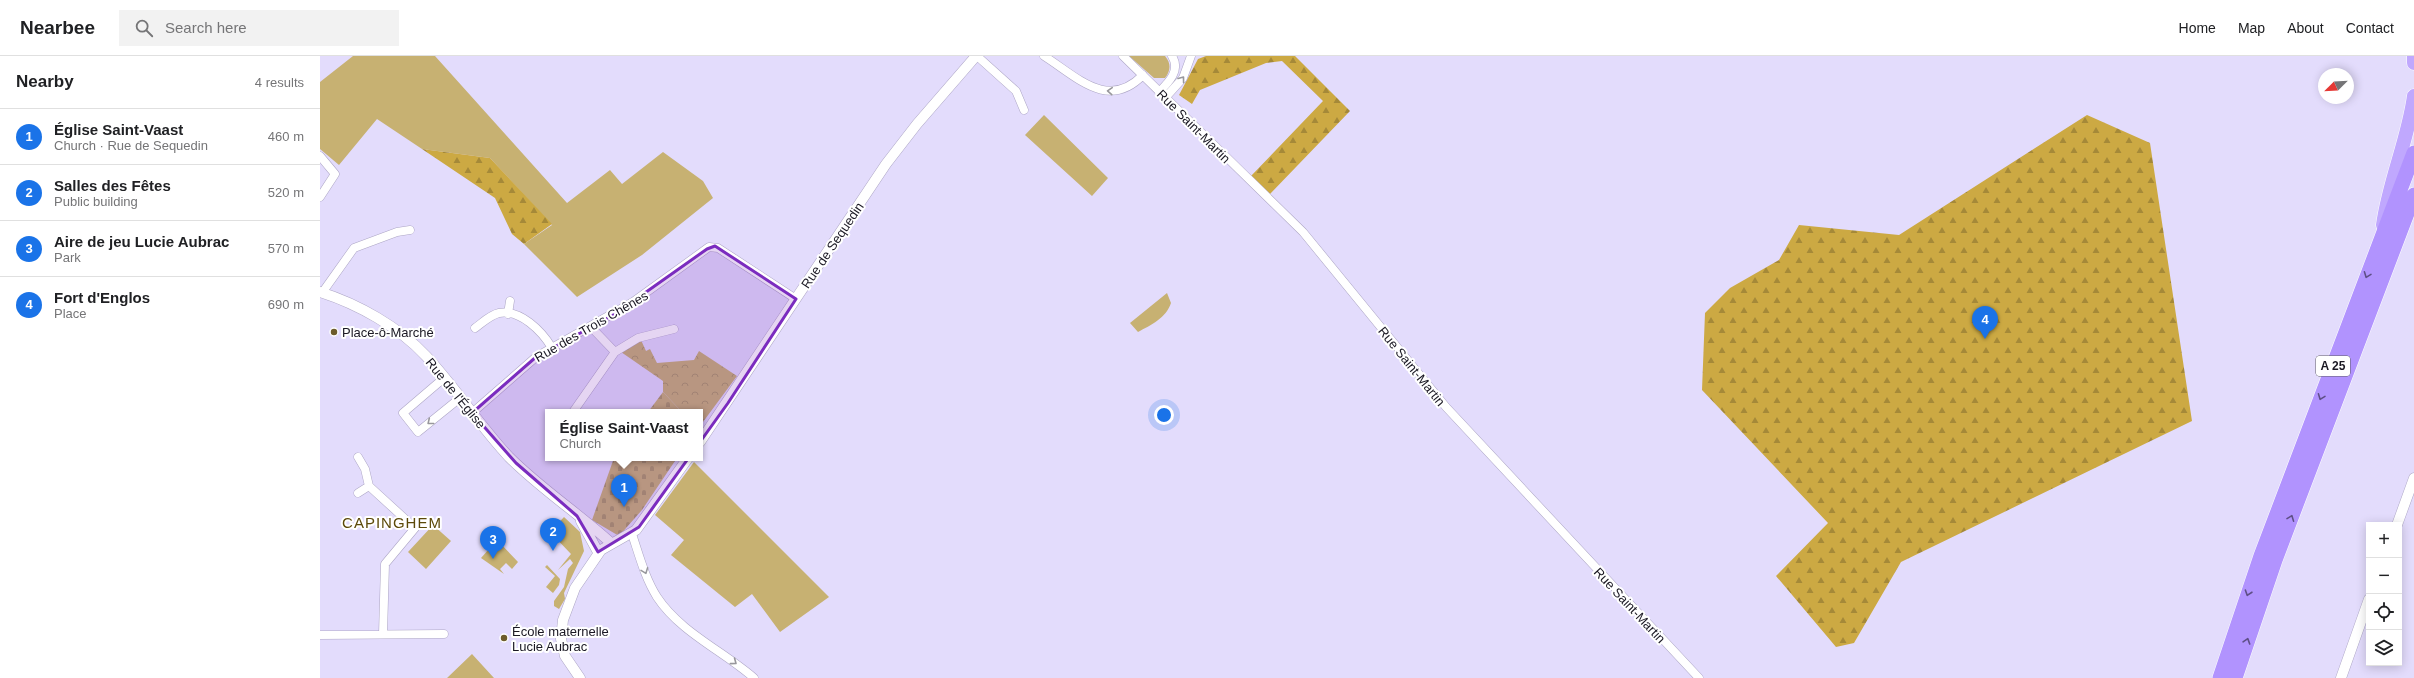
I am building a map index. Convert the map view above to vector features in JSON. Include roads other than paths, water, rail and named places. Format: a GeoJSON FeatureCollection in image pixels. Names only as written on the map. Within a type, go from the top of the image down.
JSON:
{"type":"FeatureCollection","features":[{"type":"Feature","properties":{"kind":"highway"},"geometry":{"type":"LineString","coordinates":[[2414,56],[2414,63]]}},
{"type":"Feature","properties":{"kind":"highway"},"geometry":{"type":"LineString","coordinates":[[2381,239],[2386,206],[2409,128],[2414,96]]}},
{"type":"Feature","properties":{"kind":"highway","name":"A 25"},"geometry":{"type":"LineString","coordinates":[[2220,678],[2261,556],[2414,153]]}},
{"type":"Feature","properties":{"kind":"highway","name":"A 25"},"geometry":{"type":"LineString","coordinates":[[2235,678],[2266,586],[2414,195]]}},
{"type":"Feature","properties":{"kind":"highway"},"geometry":{"type":"LineString","coordinates":[[2356,348],[2365,332],[2414,221]]}},
{"type":"Feature","properties":{"kind":"street"},"geometry":{"type":"LineString","coordinates":[[976,56],[1016,91],[1024,110]]}},
{"type":"Feature","properties":{"kind":"street","name":"Rue de Sequedin"},"geometry":{"type":"LineString","coordinates":[[703,438],[891,157],[920,120],[976,56]]}},
{"type":"Feature","properties":{"kind":"street"},"geometry":{"type":"LineString","coordinates":[[1044,56],[1104,91],[1125,90],[1143,75]]}},
{"type":"Feature","properties":{"kind":"street","name":"Rue Saint-Martin"},"geometry":{"type":"LineString","coordinates":[[1123,56],[1303,232],[1446,407],[1699,678]]}},
{"type":"Feature","properties":{"kind":"street"},"geometry":{"type":"LineString","coordinates":[[1162,95],[1173,75],[1175,68],[1172,56]]}},
{"type":"Feature","properties":{"kind":"street"},"geometry":{"type":"LineString","coordinates":[[1162,95],[1183,78],[1191,56]]}},
{"type":"Feature","properties":{"kind":"street"},"geometry":{"type":"LineString","coordinates":[[320,156],[335,174],[320,197]]}},
{"type":"Feature","properties":{"kind":"street"},"geometry":{"type":"LineString","coordinates":[[321,292],[351,250],[398,232],[410,230]]}},
{"type":"Feature","properties":{"kind":"street","name":"Rue des Trois Chênes"},"geometry":{"type":"LineString","coordinates":[[472,413],[500,391],[527,364],[646,294],[712,246],[718,248],[796,298]]}},
{"type":"Feature","properties":{"kind":"street","name":"Rue de l'Église"},"geometry":{"type":"LineString","coordinates":[[321,292],[350,305],[394,329],[420,350],[516,463],[577,516]]}},
{"type":"Feature","properties":{"kind":"street"},"geometry":{"type":"LineString","coordinates":[[508,314],[510,300]]}},
{"type":"Feature","properties":{"kind":"street"},"geometry":{"type":"LineString","coordinates":[[475,328],[497,313],[508,314],[535,327],[552,348]]}},
{"type":"Feature","properties":{"kind":"street"},"geometry":{"type":"LineString","coordinates":[[591,327],[615,352]]}},
{"type":"Feature","properties":{"kind":"street"},"geometry":{"type":"LineString","coordinates":[[575,409],[615,352],[638,338],[674,328]]}},
{"type":"Feature","properties":{"kind":"street"},"geometry":{"type":"LineString","coordinates":[[444,378],[403,413],[418,432],[460,398]]}},
{"type":"Feature","properties":{"kind":"street"},"geometry":{"type":"LineString","coordinates":[[358,458],[364,466],[370,486],[415,528],[385,564],[383,634]]}},
{"type":"Feature","properties":{"kind":"street"},"geometry":{"type":"LineString","coordinates":[[580,678],[563,651],[562,626],[573,592],[597,554],[611,543],[632,534],[686,461]]}},
{"type":"Feature","properties":{"kind":"street"},"geometry":{"type":"LineString","coordinates":[[2397,522],[2414,478]]}},
{"type":"Feature","properties":{"kind":"street"},"geometry":{"type":"LineString","coordinates":[[358,493],[370,486]]}},
{"type":"Feature","properties":{"kind":"street"},"geometry":{"type":"LineString","coordinates":[[577,516],[611,543]]}},
{"type":"Feature","properties":{"kind":"street"},"geometry":{"type":"LineString","coordinates":[[577,516],[597,554]]}},
{"type":"Feature","properties":{"kind":"street"},"geometry":{"type":"LineString","coordinates":[[632,534],[648,580],[663,604],[688,629],[754,678]]}},
{"type":"Feature","properties":{"kind":"street"},"geometry":{"type":"LineString","coordinates":[[2341,678],[2366,607]]}},
{"type":"Feature","properties":{"kind":"street"},"geometry":{"type":"LineString","coordinates":[[320,635],[444,634]]}},
{"type":"Feature","properties":{"kind":"place","name":"Place-ô-Marché"},"geometry":{"type":"Point","coordinates":[334,332]}},
{"type":"Feature","properties":{"kind":"place","name":"Fort d'Englos"},"geometry":{"type":"Point","coordinates":[1985,339]}},
{"type":"Feature","properties":{"kind":"place","name":"Église Saint-Vaast"},"geometry":{"type":"Point","coordinates":[624,507]}},
{"type":"Feature","properties":{"kind":"place","name":"Salles des Fêtes"},"geometry":{"type":"Point","coordinates":[553,551]}},
{"type":"Feature","properties":{"kind":"place","name":"Aire de jeu Lucie Aubrac"},"geometry":{"type":"Point","coordinates":[493,559]}},
{"type":"Feature","properties":{"kind":"place","name":"École maternelle Lucie Aubrac"},"geometry":{"type":"Point","coordinates":[504,638]}},
{"type":"Feature","properties":{"kind":"district","name":"CAPINGHEM"},"geometry":{"type":"Point","coordinates":[392,523]}}]}
